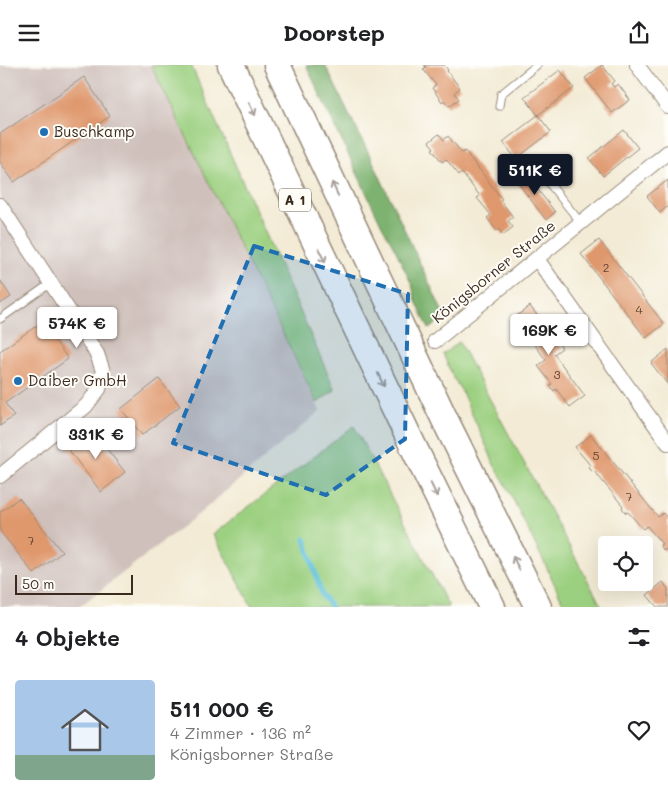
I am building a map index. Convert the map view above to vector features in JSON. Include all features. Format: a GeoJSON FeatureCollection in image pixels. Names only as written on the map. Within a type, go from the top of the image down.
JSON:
{"type":"FeatureCollection","features":[{"type":"Feature","properties":{"kind":"highway","name":"A 1"},"geometry":{"type":"LineString","coordinates":[[231,65],[413,447],[492,607]]}},
{"type":"Feature","properties":{"kind":"highway","name":"A 1"},"geometry":{"type":"LineString","coordinates":[[277,65],[445,420],[538,607]]}},
{"type":"Feature","properties":{"kind":"street"},"geometry":{"type":"LineString","coordinates":[[637,65],[668,107]]}},
{"type":"Feature","properties":{"kind":"street","name":"Königsborner Straße"},"geometry":{"type":"LineString","coordinates":[[434,341],[668,152]]}},
{"type":"Feature","properties":{"kind":"street"},"geometry":{"type":"LineString","coordinates":[[0,476],[86,406],[99,389],[103,371],[97,354],[51,283],[2,213]]}},
{"type":"Feature","properties":{"kind":"street"},"geometry":{"type":"LineString","coordinates":[[536,259],[668,443]]}},
{"type":"Feature","properties":{"kind":"lane"},"geometry":{"type":"LineString","coordinates":[[499,106],[501,94],[538,65]]}},
{"type":"Feature","properties":{"kind":"lane"},"geometry":{"type":"LineString","coordinates":[[536,167],[581,223]]}},
{"type":"Feature","properties":{"kind":"lane"},"geometry":{"type":"LineString","coordinates":[[0,319],[51,283]]}},
{"type":"Feature","properties":{"kind":"highlighted area"},"geometry":{"type":"Polygon","coordinates":[[[254,246],[408,294],[405,439],[326,495],[173,443],[254,246]]]}},
{"type":"Feature","properties":{"kind":"shaded area"},"geometry":{"type":"Polygon","coordinates":[[[0,65],[151,65],[320,411],[200,513],[79,607],[0,607],[0,65]]]}},
{"type":"Feature","properties":{"kind":"green space"},"geometry":{"type":"Polygon","coordinates":[[[151,65],[191,65],[335,390],[317,403],[151,65]]]}},
{"type":"Feature","properties":{"kind":"green space"},"geometry":{"type":"Polygon","coordinates":[[[306,65],[325,65],[375,166],[445,317],[429,329],[416,301],[412,285],[306,65]]]}},
{"type":"Feature","properties":{"kind":"green space"},"geometry":{"type":"Polygon","coordinates":[[[459,342],[602,607],[565,607],[504,481],[494,465],[443,354],[459,342]]]}},
{"type":"Feature","properties":{"kind":"green space"},"geometry":{"type":"Polygon","coordinates":[[[354,426],[449,607],[252,607],[213,534],[354,426]]]}},
{"type":"Feature","properties":{"kind":"building"},"geometry":{"type":"Polygon","coordinates":[[[424,65],[444,65],[460,88],[454,93],[459,99],[449,106],[444,100],[442,102],[432,88],[436,85],[423,69],[426,67],[424,65]]]}},
{"type":"Feature","properties":{"kind":"building"},"geometry":{"type":"Polygon","coordinates":[[[602,65],[615,81],[611,84],[614,87],[618,84],[630,100],[612,113],[585,78],[602,65]]]}},
{"type":"Feature","properties":{"kind":"building"},"geometry":{"type":"Polygon","coordinates":[[[560,70],[574,88],[538,115],[524,97],[560,70]]]}},
{"type":"Feature","properties":{"kind":"building"},"geometry":{"type":"Polygon","coordinates":[[[84,77],[110,116],[14,182],[0,162],[0,134],[84,77]]]}},
{"type":"Feature","properties":{"kind":"building"},"geometry":{"type":"Polygon","coordinates":[[[538,115],[551,132],[516,159],[503,142],[538,115]]]}},
{"type":"Feature","properties":{"kind":"building"},"geometry":{"type":"Polygon","coordinates":[[[624,130],[638,148],[603,176],[589,158],[624,130]]]}},
{"type":"Feature","properties":{"kind":"building"},"geometry":{"type":"Polygon","coordinates":[[[439,134],[444,140],[448,136],[462,153],[465,151],[502,199],[500,200],[513,217],[508,221],[513,227],[503,235],[499,229],[497,231],[487,218],[491,215],[477,198],[480,196],[462,173],[459,175],[446,159],[442,162],[432,149],[434,148],[429,142],[439,134]]]}},
{"type":"Feature","properties":{"kind":"building"},"geometry":{"type":"Polygon","coordinates":[[[524,172],[555,212],[546,220],[515,179],[524,172]]]}},
{"type":"Feature","properties":{"kind":"building"},"geometry":{"type":"Polygon","coordinates":[[[668,180],[668,206],[660,213],[647,196],[668,180]]]}},
{"type":"Feature","properties":{"kind":"building"},"geometry":{"type":"Polygon","coordinates":[[[599,240],[664,324],[646,338],[581,254],[599,240]]]}},
{"type":"Feature","properties":{"kind":"building"},"geometry":{"type":"Polygon","coordinates":[[[0,280],[11,297],[0,304],[0,280]]]}},
{"type":"Feature","properties":{"kind":"building"},"geometry":{"type":"Polygon","coordinates":[[[530,306],[562,348],[554,354],[585,396],[570,407],[556,389],[554,391],[550,386],[552,384],[538,366],[546,360],[532,341],[531,343],[527,338],[528,336],[514,318],[530,306]]]}},
{"type":"Feature","properties":{"kind":"building","name":"Daiber GmbH"},"geometry":{"type":"Polygon","coordinates":[[[42,322],[68,359],[5,403],[14,416],[0,426],[0,351],[42,322]]]}},
{"type":"Feature","properties":{"kind":"building"},"geometry":{"type":"Polygon","coordinates":[[[668,349],[668,385],[651,363],[668,349]]]}},
{"type":"Feature","properties":{"kind":"building"},"geometry":{"type":"Polygon","coordinates":[[[159,379],[180,406],[142,435],[121,409],[159,379]]]}},
{"type":"Feature","properties":{"kind":"building"},"geometry":{"type":"Polygon","coordinates":[[[91,429],[125,472],[101,492],[67,448],[91,429]]]}},
{"type":"Feature","properties":{"kind":"building"},"geometry":{"type":"Polygon","coordinates":[[[591,435],[658,517],[663,513],[668,519],[668,552],[666,549],[664,551],[660,545],[662,544],[647,526],[643,529],[628,512],[626,513],[622,508],[623,506],[594,471],[588,467],[590,465],[575,447],[591,435]]]}},
{"type":"Feature","properties":{"kind":"building"},"geometry":{"type":"Polygon","coordinates":[[[19,498],[62,552],[34,574],[0,531],[0,512],[19,498]]]}},
{"type":"Feature","properties":{"kind":"building"},"geometry":{"type":"Polygon","coordinates":[[[663,582],[668,589],[668,607],[657,607],[647,595],[663,582]]]}},
{"type":"Feature","properties":{"kind":"waterway"},"geometry":{"type":"LineString","coordinates":[[305,539],[322,595],[331,607]]}},
{"type":"Feature","properties":{"kind":"place","name":"Buschkamp"},"geometry":{"type":"Point","coordinates":[44,132]}},
{"type":"Feature","properties":{"kind":"place","name":"Daiber GmbH"},"geometry":{"type":"Point","coordinates":[18,381]}}]}
